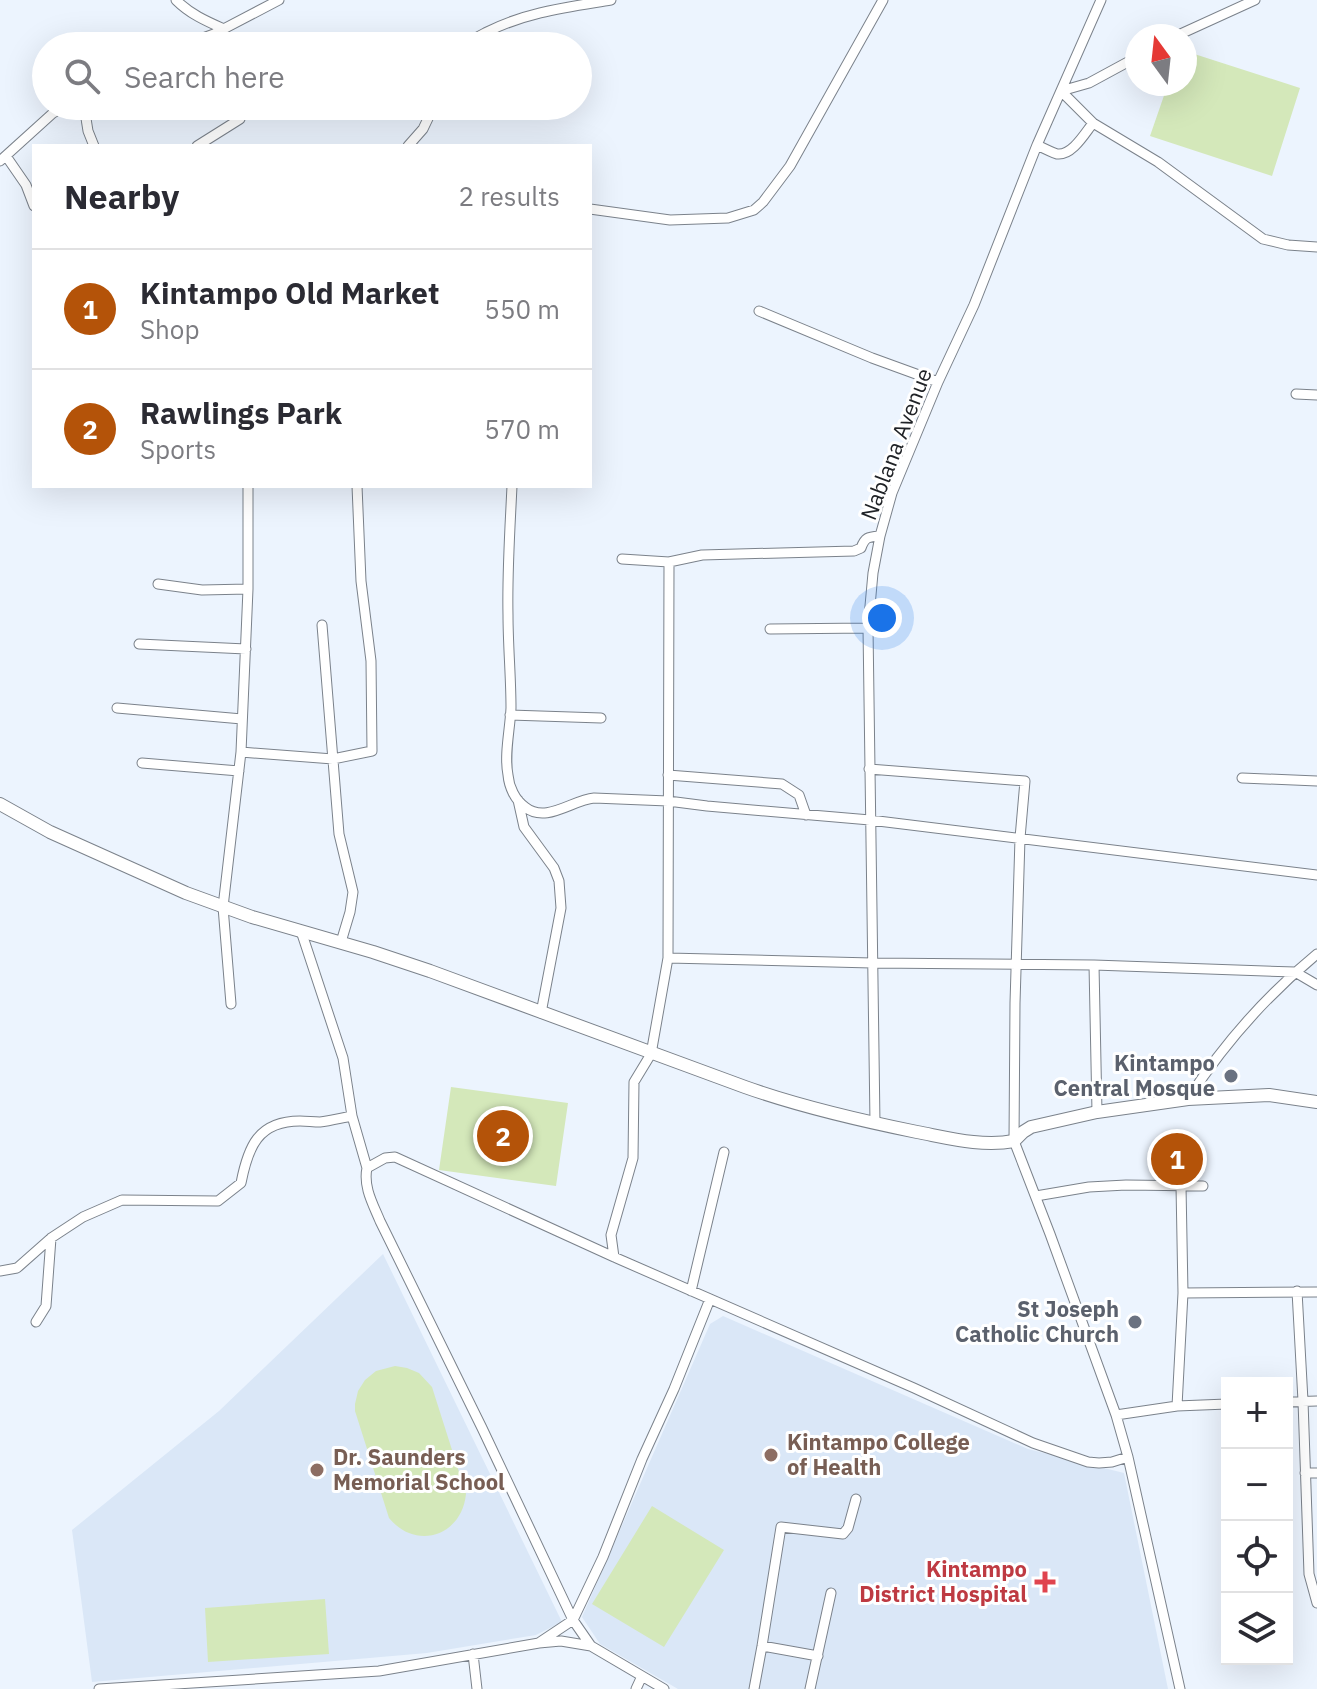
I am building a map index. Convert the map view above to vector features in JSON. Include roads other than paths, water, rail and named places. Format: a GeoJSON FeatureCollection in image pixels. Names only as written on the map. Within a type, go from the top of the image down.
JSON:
{"type":"FeatureCollection","features":[{"type":"Feature","properties":{"kind":"main road"},"geometry":{"type":"LineString","coordinates":[[0,804],[50,832],[223,907],[430,971],[794,1105],[986,1144],[1014,1141],[1031,1127],[1097,1112],[1188,1099],[1269,1095],[1317,1102]]}},
{"type":"Feature","properties":{"kind":"street"},"geometry":{"type":"LineString","coordinates":[[176,0],[200,19],[224,29]]}},
{"type":"Feature","properties":{"kind":"street"},"geometry":{"type":"LineString","coordinates":[[216,32],[279,0]]}},
{"type":"Feature","properties":{"kind":"street"},"geometry":{"type":"LineString","coordinates":[[487,32],[537,12],[611,0]]}},
{"type":"Feature","properties":{"kind":"street"},"geometry":{"type":"LineString","coordinates":[[592,209],[670,220],[728,218],[754,210],[790,166],[883,0]]}},
{"type":"Feature","properties":{"kind":"street","name":"Nablana Avenue"},"geometry":{"type":"LineString","coordinates":[[875,1123],[868,628],[880,536],[892,493],[1101,0]]}},
{"type":"Feature","properties":{"kind":"street"},"geometry":{"type":"LineString","coordinates":[[1197,26],[1255,0]]}},
{"type":"Feature","properties":{"kind":"street"},"geometry":{"type":"LineString","coordinates":[[1125,64],[1089,83],[1061,91],[1093,123],[1158,162],[1263,239],[1317,247]]}},
{"type":"Feature","properties":{"kind":"street"},"geometry":{"type":"LineString","coordinates":[[32,201],[26,185],[3,158],[46,120]]}},
{"type":"Feature","properties":{"kind":"street"},"geometry":{"type":"LineString","coordinates":[[86,120],[93,144]]}},
{"type":"Feature","properties":{"kind":"street"},"geometry":{"type":"LineString","coordinates":[[200,144],[238,120]]}},
{"type":"Feature","properties":{"kind":"street"},"geometry":{"type":"LineString","coordinates":[[410,144],[427,120]]}},
{"type":"Feature","properties":{"kind":"street"},"geometry":{"type":"LineString","coordinates":[[1037,145],[1059,154],[1066,153],[1093,123]]}},
{"type":"Feature","properties":{"kind":"street"},"geometry":{"type":"LineString","coordinates":[[759,311],[938,382]]}},
{"type":"Feature","properties":{"kind":"street"},"geometry":{"type":"LineString","coordinates":[[1296,394],[1317,395]]}},
{"type":"Feature","properties":{"kind":"street"},"geometry":{"type":"LineString","coordinates":[[231,1004],[223,907],[241,752],[248,589],[248,488]]}},
{"type":"Feature","properties":{"kind":"street"},"geometry":{"type":"LineString","coordinates":[[241,752],[333,759],[372,751],[371,661],[361,581],[357,488]]}},
{"type":"Feature","properties":{"kind":"street"},"geometry":{"type":"LineString","coordinates":[[512,488],[508,777],[518,800],[524,827],[554,868],[561,893],[561,908],[541,1013]]}},
{"type":"Feature","properties":{"kind":"street"},"geometry":{"type":"LineString","coordinates":[[622,559],[669,562],[702,555],[854,551],[861,548],[867,537],[880,536]]}},
{"type":"Feature","properties":{"kind":"street"},"geometry":{"type":"LineString","coordinates":[[614,1257],[611,1235],[633,1158],[634,1082],[651,1054],[668,958],[669,562]]}},
{"type":"Feature","properties":{"kind":"street"},"geometry":{"type":"LineString","coordinates":[[158,584],[202,590],[248,589]]}},
{"type":"Feature","properties":{"kind":"street"},"geometry":{"type":"LineString","coordinates":[[322,625],[339,834],[353,892],[341,942]]}},
{"type":"Feature","properties":{"kind":"street"},"geometry":{"type":"LineString","coordinates":[[770,629],[868,628]]}},
{"type":"Feature","properties":{"kind":"street"},"geometry":{"type":"LineString","coordinates":[[139,644],[246,649]]}},
{"type":"Feature","properties":{"kind":"street"},"geometry":{"type":"LineString","coordinates":[[117,708],[242,719]]}},
{"type":"Feature","properties":{"kind":"street"},"geometry":{"type":"LineString","coordinates":[[510,715],[601,718]]}},
{"type":"Feature","properties":{"kind":"street"},"geometry":{"type":"LineString","coordinates":[[142,763],[239,771]]}},
{"type":"Feature","properties":{"kind":"street"},"geometry":{"type":"LineString","coordinates":[[869,769],[1025,781],[1020,838],[1014,1141],[1116,1415],[1180,1689]]}},
{"type":"Feature","properties":{"kind":"street"},"geometry":{"type":"LineString","coordinates":[[668,775],[782,784],[799,795],[806,815]]}},
{"type":"Feature","properties":{"kind":"street"},"geometry":{"type":"LineString","coordinates":[[1242,778],[1317,781]]}},
{"type":"Feature","properties":{"kind":"street"},"geometry":{"type":"LineString","coordinates":[[518,800],[534,813],[542,814],[594,798],[668,801],[870,820],[1317,875]]}},
{"type":"Feature","properties":{"kind":"street"},"geometry":{"type":"LineString","coordinates":[[301,931],[343,1058],[352,1116],[367,1168],[366,1187],[573,1620],[591,1646]]}},
{"type":"Feature","properties":{"kind":"street"},"geometry":{"type":"LineString","coordinates":[[1188,1099],[1211,1064],[1295,972],[1317,954]]}},
{"type":"Feature","properties":{"kind":"street"},"geometry":{"type":"LineString","coordinates":[[668,958],[1094,965],[1295,972],[1317,985]]}},
{"type":"Feature","properties":{"kind":"street"},"geometry":{"type":"LineString","coordinates":[[1094,965],[1097,1112]]}},
{"type":"Feature","properties":{"kind":"street"},"geometry":{"type":"LineString","coordinates":[[0,1271],[17,1268],[51,1238],[83,1217],[122,1200],[218,1201],[241,1183],[246,1159],[254,1142],[270,1126],[352,1116]]}},
{"type":"Feature","properties":{"kind":"street"},"geometry":{"type":"LineString","coordinates":[[691,1291],[724,1152]]}},
{"type":"Feature","properties":{"kind":"street"},"geometry":{"type":"LineString","coordinates":[[367,1168],[385,1158],[395,1157],[1033,1443],[1088,1462],[1112,1462],[1128,1457]]}},
{"type":"Feature","properties":{"kind":"street"},"geometry":{"type":"LineString","coordinates":[[1177,1406],[1183,1293],[1181,1186]]}},
{"type":"Feature","properties":{"kind":"street"},"geometry":{"type":"LineString","coordinates":[[1036,1196],[1089,1187],[1203,1186]]}},
{"type":"Feature","properties":{"kind":"street"},"geometry":{"type":"LineString","coordinates":[[36,1322],[46,1306],[51,1238]]}},
{"type":"Feature","properties":{"kind":"street"},"geometry":{"type":"LineString","coordinates":[[1297,1291],[1309,1574],[1317,1603]]}},
{"type":"Feature","properties":{"kind":"street"},"geometry":{"type":"LineString","coordinates":[[1183,1293],[1317,1292]]}},
{"type":"Feature","properties":{"kind":"street"},"geometry":{"type":"LineString","coordinates":[[539,1643],[573,1620],[603,1557],[710,1299]]}},
{"type":"Feature","properties":{"kind":"street"},"geometry":{"type":"LineString","coordinates":[[1293,1402],[1317,1401]]}},
{"type":"Feature","properties":{"kind":"street"},"geometry":{"type":"LineString","coordinates":[[1116,1415],[1177,1406],[1221,1404]]}},
{"type":"Feature","properties":{"kind":"street"},"geometry":{"type":"LineString","coordinates":[[1305,1473],[1317,1473]]}},
{"type":"Feature","properties":{"kind":"street"},"geometry":{"type":"LineString","coordinates":[[754,1689],[781,1527],[843,1534],[848,1528],[856,1499]]}},
{"type":"Feature","properties":{"kind":"street"},"geometry":{"type":"LineString","coordinates":[[810,1689],[831,1593]]}},
{"type":"Feature","properties":{"kind":"street"},"geometry":{"type":"LineString","coordinates":[[99,1689],[246,1684],[379,1671],[561,1641],[591,1646],[664,1689]]}},
{"type":"Feature","properties":{"kind":"street"},"geometry":{"type":"LineString","coordinates":[[762,1646],[818,1656]]}},
{"type":"Feature","properties":{"kind":"street"},"geometry":{"type":"LineString","coordinates":[[473,1654],[477,1689]]}},
{"type":"Feature","properties":{"kind":"street"},"geometry":{"type":"LineString","coordinates":[[636,1689],[642,1676]]}},
{"type":"Feature","properties":{"kind":"place","name":"Kintampo Central Mosque"},"geometry":{"type":"Point","coordinates":[1231,1076]}},
{"type":"Feature","properties":{"kind":"place","name":"Rawlings Park"},"geometry":{"type":"Point","coordinates":[503,1136]}},
{"type":"Feature","properties":{"kind":"place","name":"Kintampo Old Market"},"geometry":{"type":"Point","coordinates":[1177,1159]}},
{"type":"Feature","properties":{"kind":"place","name":"St Joseph Catholic Church"},"geometry":{"type":"Point","coordinates":[1135,1322]}},
{"type":"Feature","properties":{"kind":"place","name":"Kintampo College of Health"},"geometry":{"type":"Point","coordinates":[771,1455]}},
{"type":"Feature","properties":{"kind":"place","name":"Dr. Saunders Memorial School"},"geometry":{"type":"Point","coordinates":[317,1470]}},
{"type":"Feature","properties":{"kind":"place","name":"Kintampo District Hospital"},"geometry":{"type":"Point","coordinates":[1045,1582]}}]}
